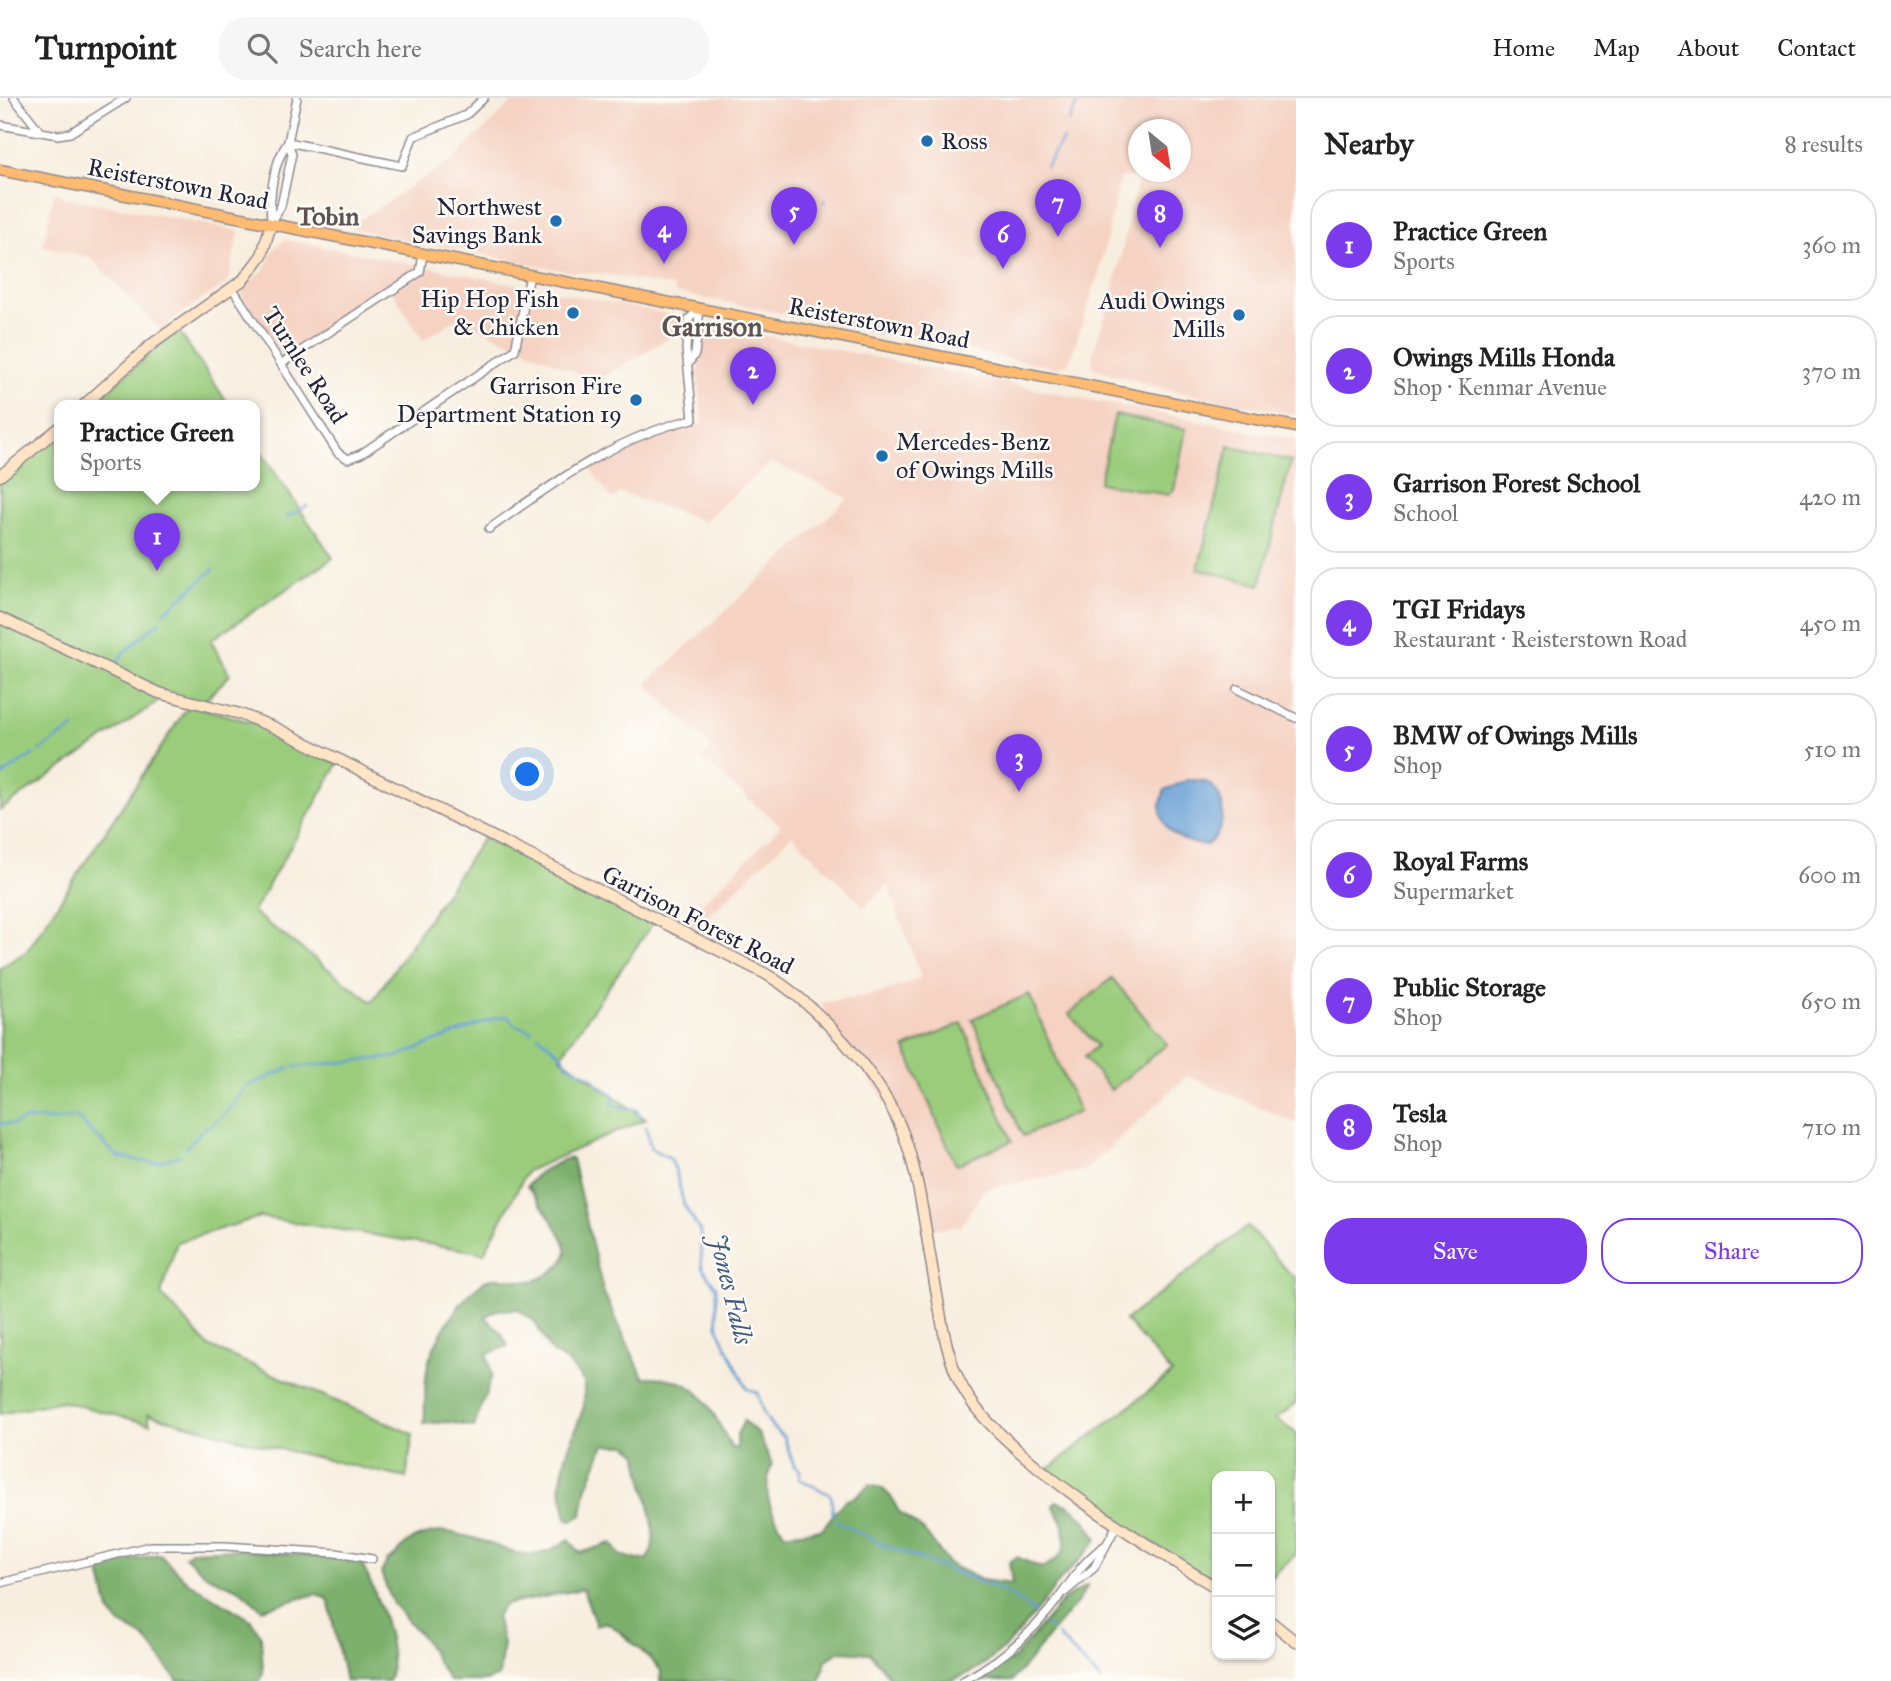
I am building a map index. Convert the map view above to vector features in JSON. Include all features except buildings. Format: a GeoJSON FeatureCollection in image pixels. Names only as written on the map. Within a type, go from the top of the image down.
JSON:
{"type":"FeatureCollection","features":[{"type":"Feature","properties":{"kind":"main road","name":"Reisterstown Road"},"geometry":{"type":"LineString","coordinates":[[0,170],[1296,427]]}},
{"type":"Feature","properties":{"kind":"main road"},"geometry":{"type":"LineString","coordinates":[[90,400],[152,344],[233,289],[258,261],[271,224]]}},
{"type":"Feature","properties":{"kind":"main road"},"geometry":{"type":"LineString","coordinates":[[0,476],[54,432]]}},
{"type":"Feature","properties":{"kind":"main road","name":"Garrison Forest Road"},"geometry":{"type":"LineString","coordinates":[[0,618],[159,693],[240,714],[276,728],[766,974],[795,993],[845,1045],[881,1091],[897,1118],[913,1170],[950,1356],[963,1388],[1002,1436],[1060,1486],[1212,1585]]}},
{"type":"Feature","properties":{"kind":"main road"},"geometry":{"type":"LineString","coordinates":[[1275,1625],[1296,1642]]}},
{"type":"Feature","properties":{"kind":"street"},"geometry":{"type":"LineString","coordinates":[[14,98],[38,129]]}},
{"type":"Feature","properties":{"kind":"street"},"geometry":{"type":"LineString","coordinates":[[0,125],[38,129],[58,135],[70,133],[125,98]]}},
{"type":"Feature","properties":{"kind":"street"},"geometry":{"type":"LineString","coordinates":[[271,224],[281,206],[292,154],[288,142],[297,98]]}},
{"type":"Feature","properties":{"kind":"street"},"geometry":{"type":"LineString","coordinates":[[288,142],[402,166],[414,137],[466,115],[484,98]]}},
{"type":"Feature","properties":{"kind":"street"},"geometry":{"type":"LineString","coordinates":[[281,364],[420,272],[423,254]]}},
{"type":"Feature","properties":{"kind":"street","name":"Turnlee Road"},"geometry":{"type":"LineString","coordinates":[[233,289],[338,453],[348,459],[361,454],[515,350],[530,275]]}},
{"type":"Feature","properties":{"kind":"street"},"geometry":{"type":"LineString","coordinates":[[489,529],[624,441],[659,427],[693,419],[686,349],[689,320],[700,308]]}},
{"type":"Feature","properties":{"kind":"street"},"geometry":{"type":"LineString","coordinates":[[1237,688],[1296,718]]}},
{"type":"Feature","properties":{"kind":"street"},"geometry":{"type":"LineString","coordinates":[[963,1681],[1008,1653],[1061,1595],[1078,1569],[1104,1546],[1117,1525]]}},
{"type":"Feature","properties":{"kind":"street"},"geometry":{"type":"LineString","coordinates":[[0,1583],[150,1546],[225,1546],[336,1553],[373,1559]]}},
{"type":"Feature","properties":{"kind":"shaded area"},"geometry":{"type":"Polygon","coordinates":[[[517,98],[1296,98],[1296,415],[1160,388],[1093,368],[1092,355],[1112,296],[1138,182],[1191,182],[1191,119],[1128,119],[1128,177],[1120,178],[1099,273],[1069,362],[1057,368],[674,292],[674,287],[604,274],[566,271],[353,229],[355,223],[453,159],[517,98]]]}},
{"type":"Feature","properties":{"kind":"shaded area"},"geometry":{"type":"Polygon","coordinates":[[[54,191],[64,197],[239,231],[228,282],[173,319],[162,332],[90,257],[43,246],[54,191]]]}},
{"type":"Feature","properties":{"kind":"shaded area"},"geometry":{"type":"Polygon","coordinates":[[[285,239],[668,314],[680,318],[681,330],[597,382],[458,318],[423,340],[390,288],[283,356],[241,296],[245,286],[264,270],[275,247],[285,239]]]}},
{"type":"Feature","properties":{"kind":"shaded area"},"geometry":{"type":"Polygon","coordinates":[[[706,324],[1296,440],[1296,1123],[1187,1076],[1086,1170],[984,1190],[961,1226],[929,1230],[907,1133],[830,1023],[821,1003],[878,994],[921,978],[888,885],[864,907],[792,835],[696,928],[683,922],[781,826],[701,759],[711,748],[646,684],[848,498],[771,462],[704,521],[620,493],[612,499],[590,468],[643,438],[703,424],[698,375],[701,329],[706,324]]]}},
{"type":"Feature","properties":{"kind":"green space"},"geometry":{"type":"Polygon","coordinates":[[[178,330],[226,400],[96,400],[178,330]]]}},
{"type":"Feature","properties":{"kind":"green space"},"geometry":{"type":"Polygon","coordinates":[[[1115,415],[1186,429],[1174,490],[1168,495],[1099,483],[1115,415]]]}},
{"type":"Feature","properties":{"kind":"green space"},"geometry":{"type":"Polygon","coordinates":[[[54,438],[54,491],[260,491],[260,450],[333,558],[211,640],[230,675],[198,707],[254,723],[338,764],[253,912],[372,1002],[483,838],[653,923],[560,1057],[646,1119],[527,1171],[484,1253],[260,1217],[177,1242],[161,1294],[208,1346],[413,1434],[406,1478],[263,1445],[148,1414],[150,1424],[61,1401],[0,1414],[0,968],[27,951],[188,706],[163,698],[0,810],[0,481],[54,438]]]}},
{"type":"Feature","properties":{"kind":"green space"},"geometry":{"type":"Polygon","coordinates":[[[1229,446],[1291,461],[1260,585],[1198,569],[1229,446]]]}},
{"type":"Feature","properties":{"kind":"green space"},"geometry":{"type":"Polygon","coordinates":[[[1112,978],[1167,1044],[1111,1090],[1084,1057],[1097,1046],[1069,1014],[1112,978]]]}},
{"type":"Feature","properties":{"kind":"green space"},"geometry":{"type":"Polygon","coordinates":[[[1029,994],[1079,1112],[1023,1136],[972,1019],[1029,994]]]}},
{"type":"Feature","properties":{"kind":"green space"},"geometry":{"type":"Polygon","coordinates":[[[962,1023],[1012,1141],[956,1165],[905,1048],[962,1023]]]}},
{"type":"Feature","properties":{"kind":"green space"},"geometry":{"type":"Polygon","coordinates":[[[567,1158],[572,1159],[603,1291],[643,1377],[678,1381],[690,1387],[708,1405],[732,1448],[737,1448],[737,1434],[744,1421],[758,1433],[772,1464],[768,1484],[769,1500],[785,1534],[822,1529],[844,1501],[856,1497],[869,1485],[882,1488],[891,1497],[899,1512],[924,1531],[949,1564],[981,1580],[1012,1584],[1009,1562],[1017,1557],[1041,1568],[1052,1563],[1064,1549],[1063,1524],[1053,1505],[1056,1501],[1075,1510],[1085,1521],[1097,1539],[999,1652],[969,1673],[952,1680],[893,1681],[870,1653],[841,1651],[826,1660],[820,1681],[660,1681],[661,1671],[625,1636],[605,1622],[596,1626],[583,1589],[504,1605],[496,1617],[503,1643],[499,1676],[485,1681],[449,1681],[423,1638],[393,1604],[381,1573],[388,1560],[408,1542],[428,1534],[447,1532],[527,1555],[540,1554],[569,1539],[580,1553],[612,1543],[620,1555],[638,1560],[647,1559],[652,1549],[653,1523],[638,1454],[627,1445],[604,1445],[586,1490],[582,1515],[573,1520],[567,1519],[560,1484],[566,1456],[584,1406],[584,1382],[569,1363],[551,1352],[535,1322],[518,1309],[497,1310],[485,1317],[501,1332],[508,1346],[487,1354],[492,1376],[474,1427],[448,1422],[424,1424],[428,1363],[446,1325],[467,1296],[488,1279],[524,1281],[542,1278],[564,1259],[566,1248],[560,1234],[527,1186],[538,1173],[567,1158]]]}},
{"type":"Feature","properties":{"kind":"green space"},"geometry":{"type":"Polygon","coordinates":[[[1248,1226],[1291,1275],[1296,1276],[1296,1403],[1276,1419],[1296,1433],[1296,1554],[1275,1573],[1275,1471],[1212,1471],[1212,1581],[1086,1502],[1047,1470],[1172,1373],[1125,1320],[1248,1226]]]}},
{"type":"Feature","properties":{"kind":"green space"},"geometry":{"type":"Polygon","coordinates":[[[239,1549],[360,1561],[373,1587],[389,1637],[391,1668],[388,1681],[345,1681],[328,1599],[316,1594],[262,1609],[240,1590],[207,1576],[185,1556],[191,1551],[239,1549]]]}},
{"type":"Feature","properties":{"kind":"green space"},"geometry":{"type":"Polygon","coordinates":[[[159,1554],[187,1581],[251,1620],[261,1636],[263,1673],[260,1681],[178,1681],[145,1638],[120,1624],[109,1611],[99,1567],[159,1554]]]}},
{"type":"Feature","properties":{"kind":"green space"},"geometry":{"type":"Polygon","coordinates":[[[1088,1585],[1079,1600],[1012,1681],[977,1681],[1014,1658],[1064,1599],[1088,1585]]]}},
{"type":"Feature","properties":{"kind":"water"},"geometry":{"type":"Polygon","coordinates":[[[1187,780],[1206,782],[1215,789],[1222,805],[1218,833],[1206,845],[1175,835],[1163,821],[1161,802],[1165,790],[1187,780]]]}},
{"type":"Feature","properties":{"kind":"waterway"},"geometry":{"type":"LineString","coordinates":[[1069,122],[1079,98]]}},
{"type":"Feature","properties":{"kind":"waterway"},"geometry":{"type":"LineString","coordinates":[[1046,167],[1063,139]]}},
{"type":"Feature","properties":{"kind":"waterway"},"geometry":{"type":"LineString","coordinates":[[287,517],[307,506]]}},
{"type":"Feature","properties":{"kind":"waterway"},"geometry":{"type":"LineString","coordinates":[[164,613],[214,569]]}},
{"type":"Feature","properties":{"kind":"waterway"},"geometry":{"type":"LineString","coordinates":[[116,665],[123,653],[160,621]]}},
{"type":"Feature","properties":{"kind":"waterway"},"geometry":{"type":"LineString","coordinates":[[39,751],[74,728]]}},
{"type":"Feature","properties":{"kind":"waterway"},"geometry":{"type":"LineString","coordinates":[[0,777],[34,754]]}},
{"type":"Feature","properties":{"kind":"waterway","name":"Jones Falls"},"geometry":{"type":"LineString","coordinates":[[294,1067],[396,1057],[495,1018],[508,1016],[515,1025],[532,1031]]}},
{"type":"Feature","properties":{"kind":"waterway","name":"Jones Falls"},"geometry":{"type":"LineString","coordinates":[[538,1035],[564,1057],[566,1064],[592,1077],[600,1087],[613,1094],[612,1104],[637,1110],[641,1118]]}},
{"type":"Feature","properties":{"kind":"waterway","name":"Jones Falls"},"geometry":{"type":"LineString","coordinates":[[186,1148],[202,1130],[222,1117],[246,1087],[289,1068]]}},
{"type":"Feature","properties":{"kind":"waterway","name":"Jones Falls"},"geometry":{"type":"LineString","coordinates":[[0,1124],[15,1124],[25,1119],[58,1120],[76,1117],[118,1157],[155,1163],[180,1155]]}},
{"type":"Feature","properties":{"kind":"waterway","name":"Jones Falls"},"geometry":{"type":"LineString","coordinates":[[646,1127],[651,1149],[670,1158],[684,1205],[700,1231],[702,1267],[716,1287],[718,1328],[747,1389],[757,1392],[763,1412],[772,1427],[784,1437],[794,1466],[800,1470],[799,1479],[831,1495],[833,1515]]}},
{"type":"Feature","properties":{"kind":"waterway","name":"Jones Falls"},"geometry":{"type":"LineString","coordinates":[[836,1521],[882,1544],[1006,1592],[1034,1612]]}},
{"type":"Feature","properties":{"kind":"waterway","name":"Jones Falls"},"geometry":{"type":"LineString","coordinates":[[1045,1625],[1051,1629]]}},
{"type":"Feature","properties":{"kind":"waterway","name":"Jones Falls"},"geometry":{"type":"LineString","coordinates":[[1058,1636],[1101,1681]]}},
{"type":"Feature","properties":{"kind":"place","name":"Ross"},"geometry":{"type":"Point","coordinates":[927,141]}},
{"type":"Feature","properties":{"kind":"place","name":"Northwest Savings Bank"},"geometry":{"type":"Point","coordinates":[556,221]}},
{"type":"Feature","properties":{"kind":"place","name":"Public Storage"},"geometry":{"type":"Point","coordinates":[1058,237]}},
{"type":"Feature","properties":{"kind":"place","name":"BMW of Owings Mills"},"geometry":{"type":"Point","coordinates":[794,245]}},
{"type":"Feature","properties":{"kind":"place","name":"Tesla"},"geometry":{"type":"Point","coordinates":[1160,248]}},
{"type":"Feature","properties":{"kind":"place","name":"TGI Fridays"},"geometry":{"type":"Point","coordinates":[664,264]}},
{"type":"Feature","properties":{"kind":"place","name":"Royal Farms"},"geometry":{"type":"Point","coordinates":[1003,269]}},
{"type":"Feature","properties":{"kind":"place","name":"Hip Hop Fish & Chicken"},"geometry":{"type":"Point","coordinates":[573,313]}},
{"type":"Feature","properties":{"kind":"place","name":"Audi Owings Mills"},"geometry":{"type":"Point","coordinates":[1239,315]}},
{"type":"Feature","properties":{"kind":"place","name":"Garrison Fire Department Station 19"},"geometry":{"type":"Point","coordinates":[636,400]}},
{"type":"Feature","properties":{"kind":"place","name":"Owings Mills Honda"},"geometry":{"type":"Point","coordinates":[753,405]}},
{"type":"Feature","properties":{"kind":"place","name":"Mercedes-Benz of Owings Mills"},"geometry":{"type":"Point","coordinates":[882,456]}},
{"type":"Feature","properties":{"kind":"place","name":"Practice Green"},"geometry":{"type":"Point","coordinates":[157,571]}},
{"type":"Feature","properties":{"kind":"place","name":"Garrison Forest School"},"geometry":{"type":"Point","coordinates":[1019,792]}},
{"type":"Feature","properties":{"kind":"district","name":"Tobin"},"geometry":{"type":"Point","coordinates":[328,216]}},
{"type":"Feature","properties":{"kind":"district","name":"Garrison"},"geometry":{"type":"Point","coordinates":[712,326]}}]}
